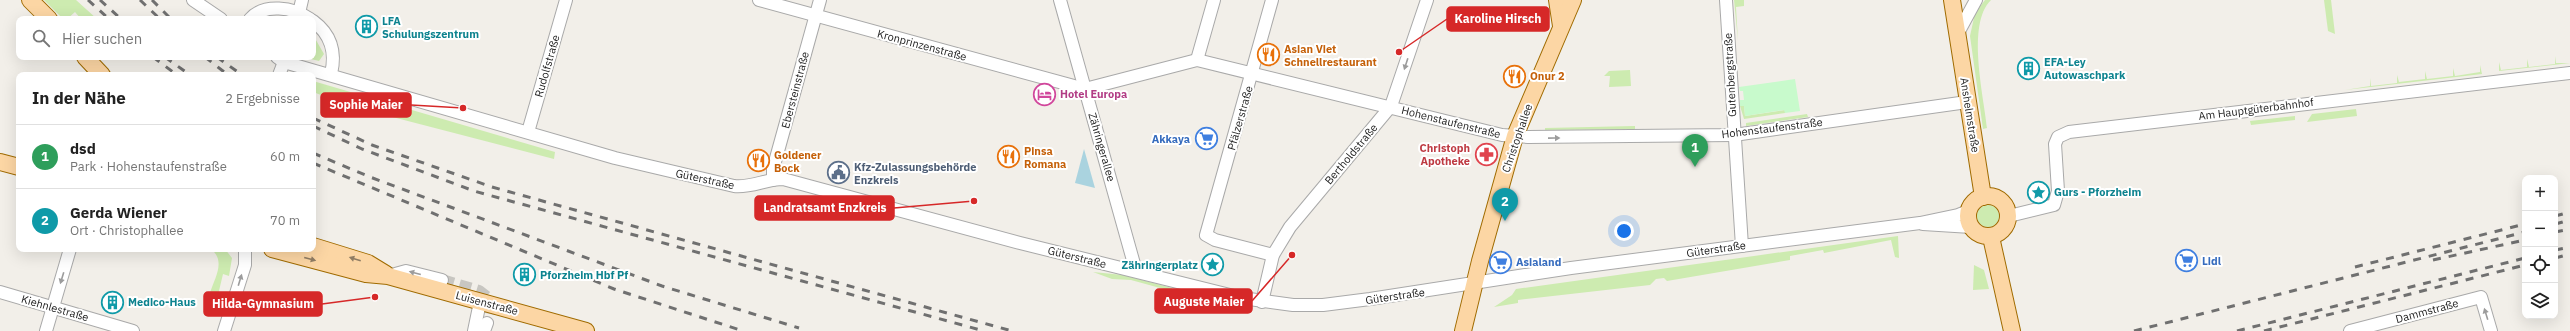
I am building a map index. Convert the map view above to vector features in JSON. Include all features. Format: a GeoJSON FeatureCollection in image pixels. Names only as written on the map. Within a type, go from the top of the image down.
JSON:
{"type":"FeatureCollection","features":[{"type":"Feature","properties":{"kind":"main road"},"geometry":{"type":"LineString","coordinates":[[30,0],[46,16]]}},
{"type":"Feature","properties":{"kind":"main road"},"geometry":{"type":"LineString","coordinates":[[1557,0],[1561,28]]}},
{"type":"Feature","properties":{"kind":"main road","name":"Christophallee"},"geometry":{"type":"LineString","coordinates":[[1463,331],[1474,284],[1515,136],[1573,0]]}},
{"type":"Feature","properties":{"kind":"main road","name":"Anshelmstraße"},"geometry":{"type":"LineString","coordinates":[[1952,0],[1983,197]]}},
{"type":"Feature","properties":{"kind":"main road"},"geometry":{"type":"LineString","coordinates":[[88,60],[99,72]]}},
{"type":"Feature","properties":{"kind":"main road"},"geometry":{"type":"LineString","coordinates":[[0,162],[16,166]]}},
{"type":"Feature","properties":{"kind":"main road"},"geometry":{"type":"LineString","coordinates":[[1983,197],[1994,197],[2003,202],[2009,216],[2003,231],[1991,237],[1980,235],[1971,227],[1968,211],[1973,202],[1983,197]]}},
{"type":"Feature","properties":{"kind":"main road"},"geometry":{"type":"LineString","coordinates":[[1991,237],[2012,331]]}},
{"type":"Feature","properties":{"kind":"main road","name":"Luisenstraße"},"geometry":{"type":"LineString","coordinates":[[316,247],[368,263],[388,276]]}},
{"type":"Feature","properties":{"kind":"main road","name":"Luisenstraße"},"geometry":{"type":"LineString","coordinates":[[283,252],[366,274],[388,276],[586,331]]}},
{"type":"Feature","properties":{"kind":"street"},"geometry":{"type":"LineString","coordinates":[[192,0],[216,16]]}},
{"type":"Feature","properties":{"kind":"street"},"geometry":{"type":"LineString","coordinates":[[299,13],[302,0]]}},
{"type":"Feature","properties":{"kind":"street","name":"Rudolfstraße"},"geometry":{"type":"LineString","coordinates":[[528,132],[566,0]]}},
{"type":"Feature","properties":{"kind":"street","name":"Kronprinzenstraße"},"geometry":{"type":"LineString","coordinates":[[759,0],[1085,89]]}},
{"type":"Feature","properties":{"kind":"street","name":"Ebersteinstraße"},"geometry":{"type":"LineString","coordinates":[[773,180],[773,169],[820,0]]}},
{"type":"Feature","properties":{"kind":"street","name":"Zähringerallee"},"geometry":{"type":"LineString","coordinates":[[1060,0],[1136,272]]}},
{"type":"Feature","properties":{"kind":"street"},"geometry":{"type":"LineString","coordinates":[[1197,60],[1214,0]]}},
{"type":"Feature","properties":{"kind":"street","name":"Pfälzerstraße"},"geometry":{"type":"LineString","coordinates":[[1272,0],[1253,74],[1206,234],[1216,240],[1273,255]]}},
{"type":"Feature","properties":{"kind":"street","name":"Bertholdstraße"},"geometry":{"type":"LineString","coordinates":[[1262,302],[1273,255],[1290,227],[1391,106],[1427,0]]}},
{"type":"Feature","properties":{"kind":"street","name":"Gutenbergstraße"},"geometry":{"type":"LineString","coordinates":[[1726,0],[1742,246]]}},
{"type":"Feature","properties":{"kind":"street"},"geometry":{"type":"LineString","coordinates":[[1958,33],[1976,0]]}},
{"type":"Feature","properties":{"kind":"street"},"geometry":{"type":"LineString","coordinates":[[253,16],[258,12],[270,9],[299,13],[304,16]]}},
{"type":"Feature","properties":{"kind":"street"},"geometry":{"type":"LineString","coordinates":[[316,24],[322,29],[332,46],[334,59],[331,74]]}},
{"type":"Feature","properties":{"kind":"street"},"geometry":{"type":"LineString","coordinates":[[279,72],[281,60]]}},
{"type":"Feature","properties":{"kind":"street","name":"Güterstraße"},"geometry":{"type":"LineString","coordinates":[[281,60],[615,158],[727,185],[749,186],[782,179],[1136,272],[1262,302],[1293,305],[1323,305],[1742,246],[1920,223],[1958,215],[1968,211]]}},
{"type":"Feature","properties":{"kind":"street","name":"Hohenstaufenstraße"},"geometry":{"type":"LineString","coordinates":[[1085,89],[1197,60],[1391,106],[1502,135],[1543,138],[1734,134],[1967,102]]}},
{"type":"Feature","properties":{"kind":"street","name":"Am Hauptgüterbahnhof"},"geometry":{"type":"LineString","coordinates":[[2009,216],[2054,205],[2058,191],[2055,144],[2058,137],[2069,132],[2570,73]]}},
{"type":"Feature","properties":{"kind":"street","name":"Güterstraße"},"geometry":{"type":"LineString","coordinates":[[1920,223],[1936,226],[1971,227]]}},
{"type":"Feature","properties":{"kind":"street"},"geometry":{"type":"LineString","coordinates":[[46,331],[69,252]]}},
{"type":"Feature","properties":{"kind":"street"},"geometry":{"type":"LineString","coordinates":[[224,331],[245,265],[245,252]]}},
{"type":"Feature","properties":{"kind":"street"},"geometry":{"type":"LineString","coordinates":[[388,276],[406,271],[442,280]]}},
{"type":"Feature","properties":{"kind":"street","name":"Kiehnlestraße"},"geometry":{"type":"LineString","coordinates":[[0,292],[133,331]]}},
{"type":"Feature","properties":{"kind":"street","name":"Dammstraße"},"geometry":{"type":"LineString","coordinates":[[2350,331],[2481,297],[2491,331]]}},
{"type":"Feature","properties":{"kind":"street"},"geometry":{"type":"LineString","coordinates":[[474,331],[480,302]]}},
{"type":"Feature","properties":{"kind":"green space"},"geometry":{"type":"Polygon","coordinates":[[[44,0],[76,0],[94,16],[78,16],[75,12],[70,16],[60,16],[44,0]]]}},
{"type":"Feature","properties":{"kind":"green space"},"geometry":{"type":"Polygon","coordinates":[[[1734,0],[1744,0],[1744,6],[1736,7],[1738,41],[1734,0]]]}},
{"type":"Feature","properties":{"kind":"green space"},"geometry":{"type":"Polygon","coordinates":[[[1985,0],[1991,0],[1984,11],[1979,26],[1978,43],[1980,80],[1987,128],[1983,129],[1970,36],[1975,13],[1985,0]]]}},
{"type":"Feature","properties":{"kind":"green space"},"geometry":{"type":"Polygon","coordinates":[[[2324,0],[2331,0],[2335,34],[2328,31],[2324,0]]]}},
{"type":"Feature","properties":{"kind":"green space"},"geometry":{"type":"Polygon","coordinates":[[[316,40],[324,54],[319,61],[315,60],[316,40]]]}},
{"type":"Feature","properties":{"kind":"green space"},"geometry":{"type":"Polygon","coordinates":[[[2555,56],[2556,63],[2570,63],[2499,71],[2499,62],[2501,70],[2527,67],[2527,59],[2529,67],[2555,64],[2555,56]]]}},
{"type":"Feature","properties":{"kind":"green space"},"geometry":{"type":"Polygon","coordinates":[[[2480,65],[2482,74],[2345,90],[2370,86],[2370,78],[2371,86],[2397,83],[2397,75],[2399,82],[2425,79],[2425,71],[2427,79],[2453,76],[2453,68],[2455,76],[2480,72],[2480,65]]]}},
{"type":"Feature","properties":{"kind":"green space"},"geometry":{"type":"Polygon","coordinates":[[[1630,70],[1631,86],[1609,87],[1610,76],[1604,76],[1609,71],[1630,70]]]}},
{"type":"Feature","properties":{"kind":"green space"},"geometry":{"type":"Polygon","coordinates":[[[1795,79],[1800,111],[1785,113],[1784,110],[1745,116],[1744,106],[1740,106],[1740,100],[1744,100],[1743,91],[1740,91],[1739,87],[1795,79]]]}},
{"type":"Feature","properties":{"kind":"green space"},"geometry":{"type":"Polygon","coordinates":[[[316,82],[555,152],[554,159],[350,106],[316,93],[316,82]]]}},
{"type":"Feature","properties":{"kind":"green space"},"geometry":{"type":"Polygon","coordinates":[[[1744,105],[1745,116],[1785,110],[1785,113],[1744,119],[1740,106],[1744,105]]]}},
{"type":"Feature","properties":{"kind":"green space"},"geometry":{"type":"Polygon","coordinates":[[[2356,109],[2357,116],[2307,122],[2312,114],[2356,109]]]}},
{"type":"Feature","properties":{"kind":"green space"},"geometry":{"type":"Polygon","coordinates":[[[1807,114],[1808,117],[1746,126],[1746,123],[1807,114]]]}},
{"type":"Feature","properties":{"kind":"green space"},"geometry":{"type":"Polygon","coordinates":[[[2295,116],[2295,120],[2251,125],[2250,121],[2295,116]]]}},
{"type":"Feature","properties":{"kind":"green space"},"geometry":{"type":"Polygon","coordinates":[[[1635,126],[1635,129],[1545,130],[1545,128],[1635,126]]]}},
{"type":"Feature","properties":{"kind":"green space"},"geometry":{"type":"Polygon","coordinates":[[[1988,205],[1996,208],[1999,216],[1996,224],[1988,227],[1980,224],[1977,216],[1980,208],[1988,205]]]}},
{"type":"Feature","properties":{"kind":"green space"},"geometry":{"type":"Polygon","coordinates":[[[1898,236],[1899,258],[1895,257],[1891,240],[1824,253],[1823,250],[1790,256],[1790,260],[1667,281],[1664,278],[1656,279],[1650,285],[1518,300],[1518,303],[1494,307],[1512,295],[1516,289],[1898,236]]]}},
{"type":"Feature","properties":{"kind":"green space"},"geometry":{"type":"Polygon","coordinates":[[[213,252],[227,252],[232,258],[229,276],[223,274],[218,295],[210,293],[219,264],[213,252]]]}},
{"type":"Feature","properties":{"kind":"green space"},"geometry":{"type":"Polygon","coordinates":[[[1974,265],[1984,270],[1989,289],[1973,290],[1974,265]]]}},
{"type":"Feature","properties":{"kind":"green space"},"geometry":{"type":"Polygon","coordinates":[[[1093,272],[1123,275],[1172,288],[1171,291],[1131,280],[1112,279],[1093,272]]]}},
{"type":"Feature","properties":{"kind":"water"},"geometry":{"type":"Polygon","coordinates":[[[1084,149],[1095,188],[1075,183],[1084,149]]]}},
{"type":"Feature","properties":{"kind":"tunnel"},"geometry":{"type":"LineString","coordinates":[[442,280],[479,291],[488,298],[490,309],[487,323]]}},
{"type":"Feature","properties":{"kind":"railway"},"geometry":{"type":"LineString","coordinates":[[88,0],[106,16]]}},
{"type":"Feature","properties":{"kind":"railway"},"geometry":{"type":"LineString","coordinates":[[100,0],[118,16]]}},
{"type":"Feature","properties":{"kind":"railway"},"geometry":{"type":"LineString","coordinates":[[140,0],[157,16]]}},
{"type":"Feature","properties":{"kind":"railway"},"geometry":{"type":"LineString","coordinates":[[152,0],[168,16]]}},
{"type":"Feature","properties":{"kind":"railway"},"geometry":{"type":"LineString","coordinates":[[157,60],[173,72]]}},
{"type":"Feature","properties":{"kind":"railway"},"geometry":{"type":"LineString","coordinates":[[169,60],[186,72]]}},
{"type":"Feature","properties":{"kind":"railway"},"geometry":{"type":"LineString","coordinates":[[209,60],[224,72]]}},
{"type":"Feature","properties":{"kind":"railway"},"geometry":{"type":"LineString","coordinates":[[221,60],[238,72]]}},
{"type":"Feature","properties":{"kind":"railway"},"geometry":{"type":"LineString","coordinates":[[316,119],[372,145],[492,187],[1012,331]]}},
{"type":"Feature","properties":{"kind":"railway"},"geometry":{"type":"LineString","coordinates":[[316,127],[362,149],[474,191],[984,331]]}},
{"type":"Feature","properties":{"kind":"railway"},"geometry":{"type":"LineString","coordinates":[[316,154],[370,177],[662,286],[799,328]]}},
{"type":"Feature","properties":{"kind":"railway"},"geometry":{"type":"LineString","coordinates":[[316,164],[614,289],[743,331]]}},
{"type":"Feature","properties":{"kind":"railway"},"geometry":{"type":"LineString","coordinates":[[2558,215],[2570,212]]}},
{"type":"Feature","properties":{"kind":"railway"},"geometry":{"type":"LineString","coordinates":[[2558,223],[2570,220]]}},
{"type":"Feature","properties":{"kind":"railway"},"geometry":{"type":"LineString","coordinates":[[2355,267],[2522,225]]}},
{"type":"Feature","properties":{"kind":"railway"},"geometry":{"type":"LineString","coordinates":[[2558,231],[2570,229]]}},
{"type":"Feature","properties":{"kind":"railway"},"geometry":{"type":"LineString","coordinates":[[2134,331],[2522,233]]}},
{"type":"Feature","properties":{"kind":"railway"},"geometry":{"type":"LineString","coordinates":[[2433,260],[2522,241]]}},
{"type":"Feature","properties":{"kind":"railway"},"geometry":{"type":"LineString","coordinates":[[2558,249],[2570,247]]}},
{"type":"Feature","properties":{"kind":"railway"},"geometry":{"type":"LineString","coordinates":[[2558,257],[2570,254]]}},
{"type":"Feature","properties":{"kind":"railway"},"geometry":{"type":"LineString","coordinates":[[2237,331],[2522,259]]}},
{"type":"Feature","properties":{"kind":"railway"},"geometry":{"type":"LineString","coordinates":[[2264,331],[2522,266]]}},
{"type":"Feature","properties":{"kind":"place","name":"LFA Schulungszentrum"},"geometry":{"type":"Point","coordinates":[367,27]}},
{"type":"Feature","properties":{"kind":"place","name":"Karoline Hirsch"},"geometry":{"type":"Point","coordinates":[1399,52]}},
{"type":"Feature","properties":{"kind":"place","name":"Asian Viet Schnellrestaurant"},"geometry":{"type":"Point","coordinates":[1269,55]}},
{"type":"Feature","properties":{"kind":"place","name":"EFA-Ley Autowaschpark"},"geometry":{"type":"Point","coordinates":[2029,68]}},
{"type":"Feature","properties":{"kind":"place","name":"Onur 2"},"geometry":{"type":"Point","coordinates":[1515,76]}},
{"type":"Feature","properties":{"kind":"place","name":"Hotel Europa"},"geometry":{"type":"Point","coordinates":[1045,94]}},
{"type":"Feature","properties":{"kind":"place","name":"Sophie Maier"},"geometry":{"type":"Point","coordinates":[463,108]}},
{"type":"Feature","properties":{"kind":"place","name":"Akkaya"},"geometry":{"type":"Point","coordinates":[1206,139]}},
{"type":"Feature","properties":{"kind":"place","name":"Christoph Apotheke"},"geometry":{"type":"Point","coordinates":[1486,154]}},
{"type":"Feature","properties":{"kind":"place","name":"Pinsa Romana"},"geometry":{"type":"Point","coordinates":[1009,157]}},
{"type":"Feature","properties":{"kind":"place","name":"Goldener Bock"},"geometry":{"type":"Point","coordinates":[758,161]}},
{"type":"Feature","properties":{"kind":"place","name":"dsd"},"geometry":{"type":"Point","coordinates":[1695,167]}},
{"type":"Feature","properties":{"kind":"place","name":"Kfz-Zulassungsbehörde Enzkreis"},"geometry":{"type":"Point","coordinates":[838,173]}},
{"type":"Feature","properties":{"kind":"place","name":"Gurs - Pforzheim"},"geometry":{"type":"Point","coordinates":[2038,192]}},
{"type":"Feature","properties":{"kind":"place","name":"Landratsamt Enzkreis"},"geometry":{"type":"Point","coordinates":[974,201]}},
{"type":"Feature","properties":{"kind":"place","name":"Gerda Wiener"},"geometry":{"type":"Point","coordinates":[1505,221]}},
{"type":"Feature","properties":{"kind":"place","name":"Auguste Maier"},"geometry":{"type":"Point","coordinates":[1292,255]}},
{"type":"Feature","properties":{"kind":"place","name":"Lidl"},"geometry":{"type":"Point","coordinates":[2186,261]}},
{"type":"Feature","properties":{"kind":"place","name":"Asialand"},"geometry":{"type":"Point","coordinates":[1501,262]}},
{"type":"Feature","properties":{"kind":"place","name":"Zähringerplatz"},"geometry":{"type":"Point","coordinates":[1213,265]}},
{"type":"Feature","properties":{"kind":"place","name":"Pforzheim Hbf Pf"},"geometry":{"type":"Point","coordinates":[524,275]}},
{"type":"Feature","properties":{"kind":"place","name":"Hilda-Gymnasium"},"geometry":{"type":"Point","coordinates":[375,297]}},
{"type":"Feature","properties":{"kind":"place","name":"Medico-Haus"},"geometry":{"type":"Point","coordinates":[113,302]}}]}
